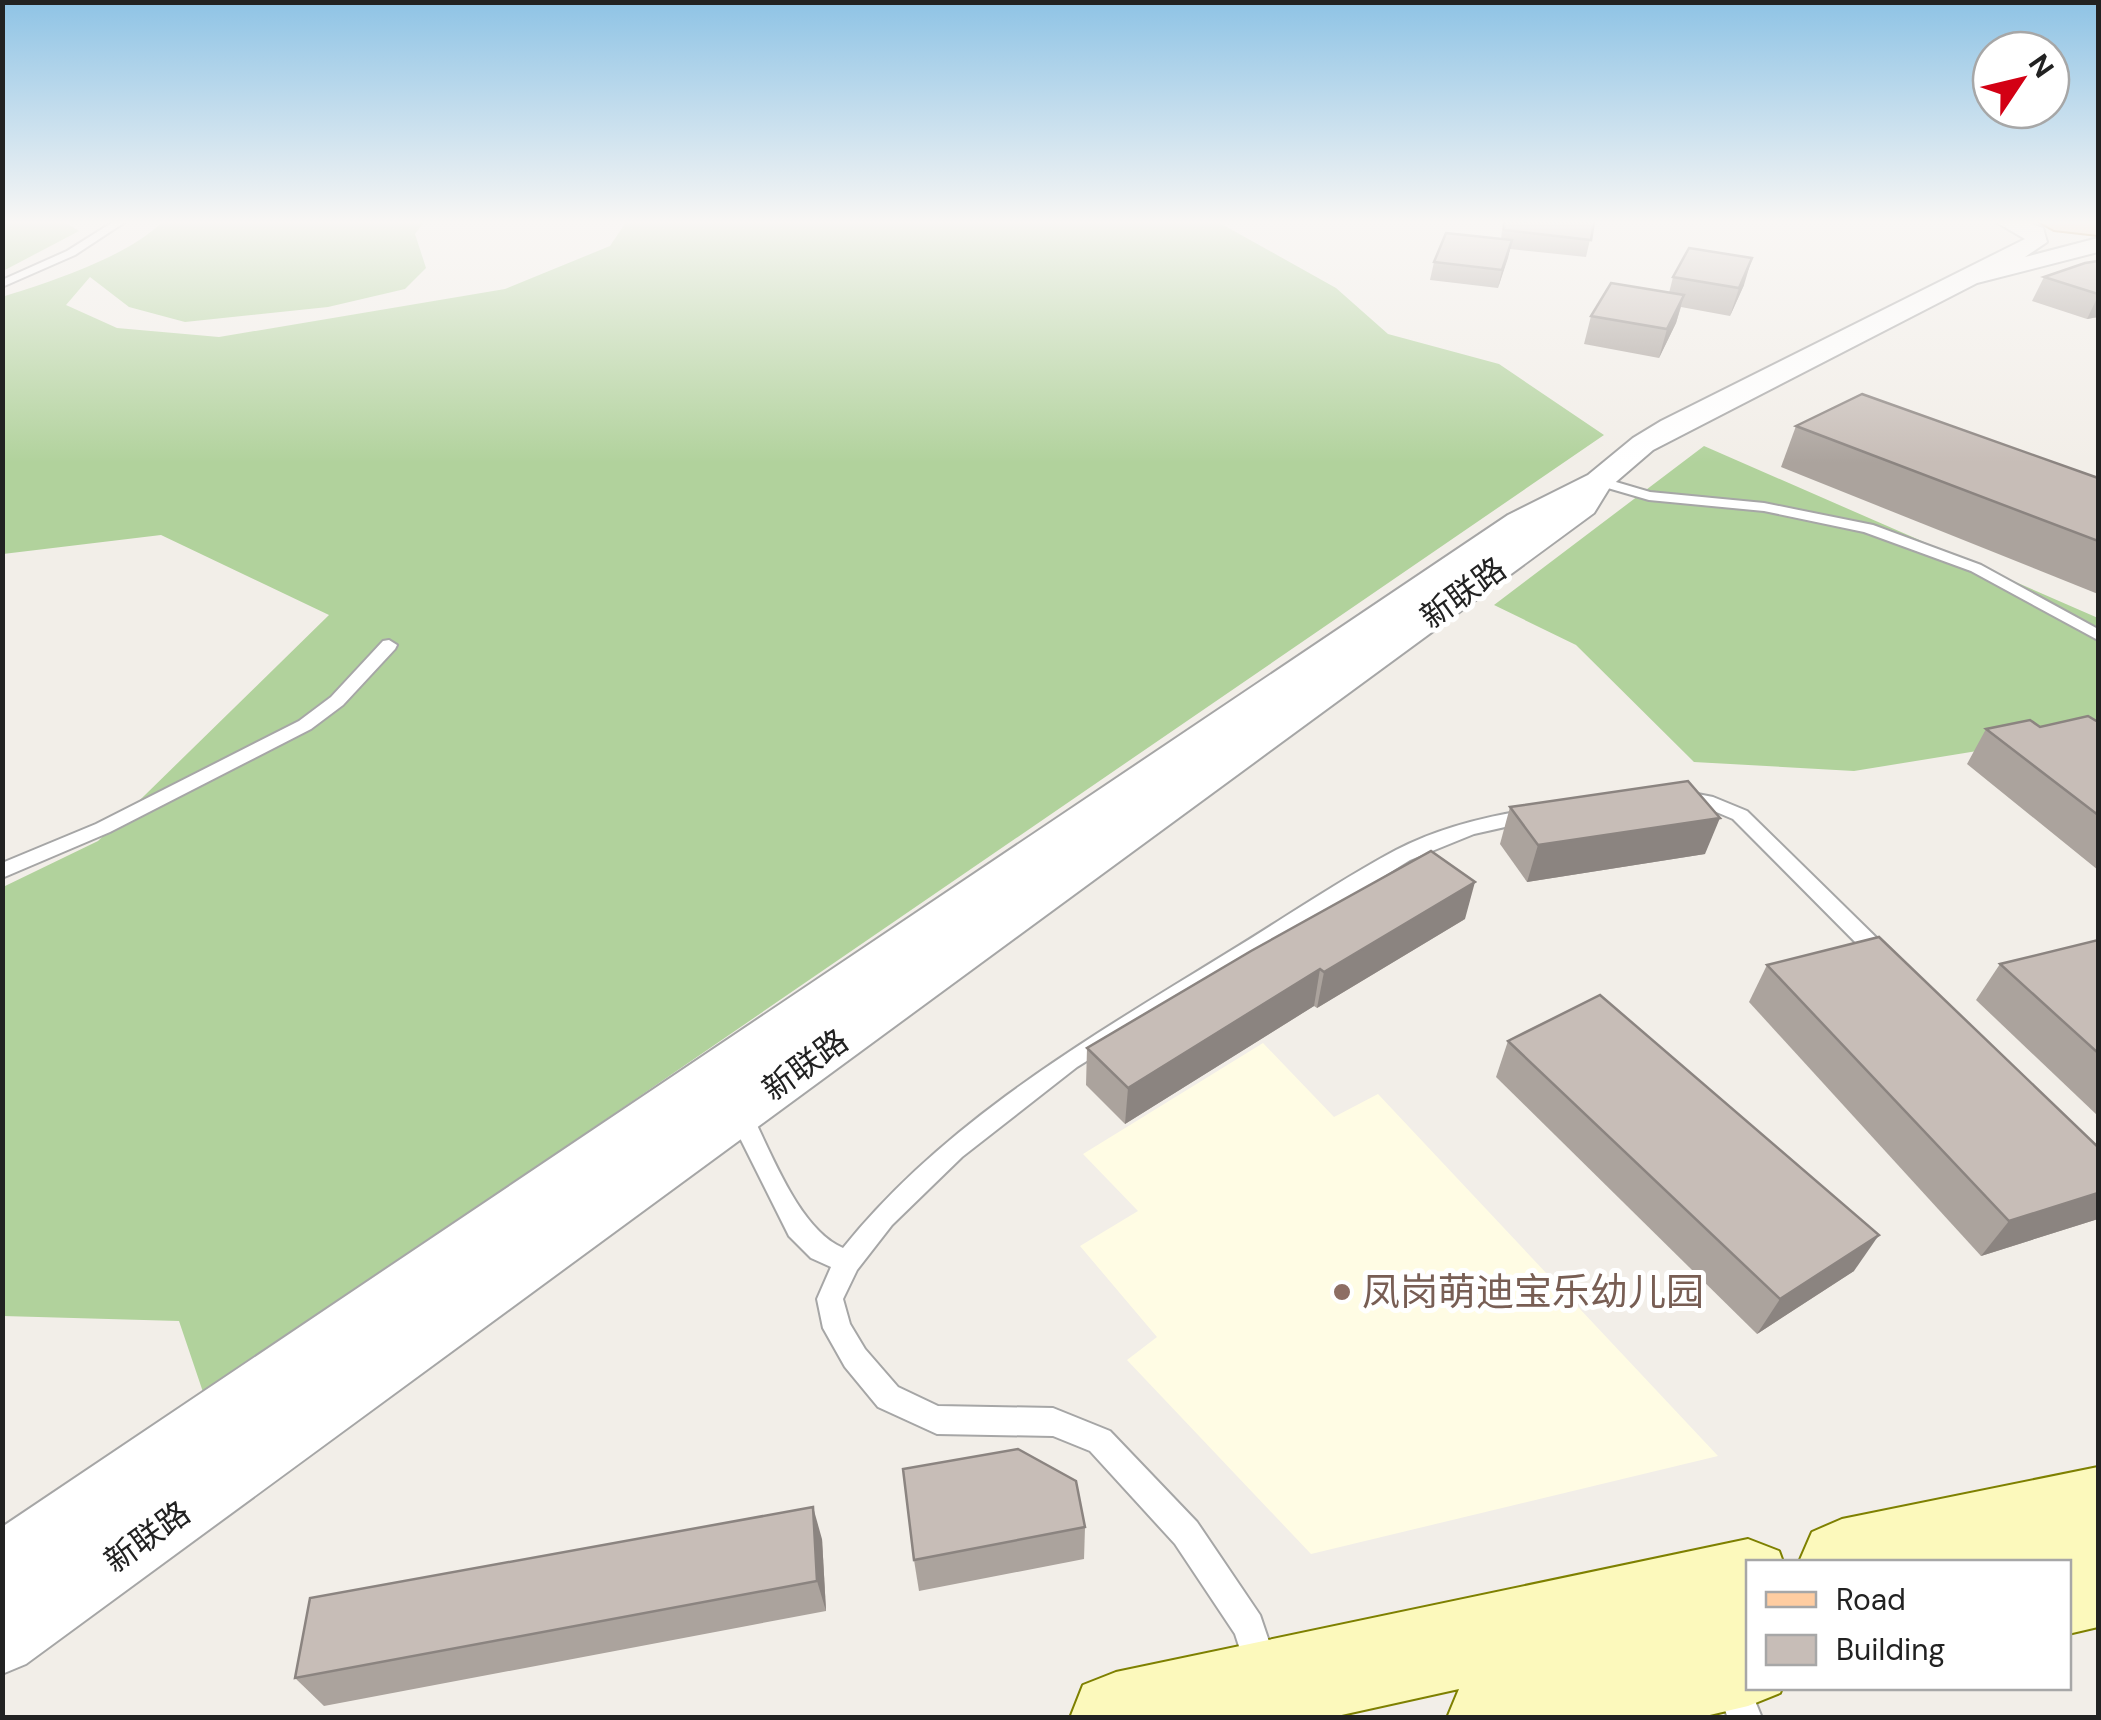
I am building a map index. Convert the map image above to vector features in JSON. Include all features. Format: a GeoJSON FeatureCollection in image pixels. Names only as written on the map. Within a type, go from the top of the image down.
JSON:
{"type":"FeatureCollection","features":[{"type":"Feature","properties":{"kind":"street","name":"新联路"},"geometry":{"type":"LineString","coordinates":[[2,1566],[1502,534],[1599,481],[1643,444],[1672,427],[1921,302]]}},
{"type":"Feature","properties":{"kind":"street","name":"新联路"},"geometry":{"type":"LineString","coordinates":[[6,1640],[1583,506],[1599,481]]}},
{"type":"Feature","properties":{"kind":"street"},"geometry":{"type":"LineString","coordinates":[[1852,1560],[2098,1509]]}},
{"type":"Feature","properties":{"kind":"street"},"geometry":{"type":"LineString","coordinates":[[1116,1718],[1746,1582]]}},
{"type":"Feature","properties":{"kind":"street"},"geometry":{"type":"LineString","coordinates":[[2071,1590],[2098,1584]]}},
{"type":"Feature","properties":{"kind":"street"},"geometry":{"type":"LineString","coordinates":[[1493,1718],[1739,1682]]}},
{"type":"Feature","properties":{"kind":"lane"},"geometry":{"type":"LineString","coordinates":[[1599,481],[1649,496],[1815,514],[1886,534],[1976,568],[2098,635]]}},
{"type":"Feature","properties":{"kind":"lane"},"geometry":{"type":"LineString","coordinates":[[2,871],[102,828],[305,725],[337,701],[389,645]]}},
{"type":"Feature","properties":{"kind":"lane"},"geometry":{"type":"LineString","coordinates":[[1657,798],[1675,796],[1706,801],[1740,815],[1906,980]]}},
{"type":"Feature","properties":{"kind":"lane"},"geometry":{"type":"LineString","coordinates":[[1266,1683],[1249,1626],[1186,1533],[1100,1440],[1053,1422],[937,1420],[888,1397],[855,1358],[838,1328],[830,1299],[847,1262],[883,1218],[953,1150],[1069,1060],[1402,854],[1444,835],[1492,821],[1565,811]]}},
{"type":"Feature","properties":{"kind":"lane"},"geometry":{"type":"LineString","coordinates":[[739,1112],[798,1228],[820,1250],[847,1262]]}},
{"type":"Feature","properties":{"kind":"shaded area","name":"凤岗萌迪宝乐幼儿园"},"geometry":{"type":"Polygon","coordinates":[[[1263,1043],[1334,1117],[1378,1094],[1718,1456],[1311,1554],[1127,1360],[1157,1337],[1080,1246],[1138,1211],[1083,1154],[1263,1043]]]}},
{"type":"Feature","properties":{"kind":"green space"},"geometry":{"type":"Polygon","coordinates":[[[2,302],[68,302],[66,305],[117,328],[219,337],[426,302],[1352,302],[1388,334],[1499,364],[1604,435],[204,1395],[179,1321],[3,1316],[3,887],[98,841],[329,615],[161,535],[3,554],[2,302]]]}},
{"type":"Feature","properties":{"kind":"green space"},"geometry":{"type":"Polygon","coordinates":[[[123,302],[348,302],[185,322],[123,302]]]}},
{"type":"Feature","properties":{"kind":"green space"},"geometry":{"type":"Polygon","coordinates":[[[1704,446],[2098,618],[2098,723],[2051,739],[1854,771],[1694,762],[1576,645],[1494,605],[1704,446]]]}},
{"type":"Feature","properties":{"kind":"building"},"geometry":{"type":"Polygon","coordinates":[[[1599,302],[1680,302],[1667,329],[1591,316],[1599,302]]]}},
{"type":"Feature","properties":{"kind":"building"},"geometry":{"type":"Polygon","coordinates":[[[1862,394],[2098,478],[2098,541],[1796,426],[1862,394]]]}},
{"type":"Feature","properties":{"kind":"building"},"geometry":{"type":"Polygon","coordinates":[[[2088,716],[2098,722],[2098,815],[1986,729],[2030,720],[2040,727],[2088,716]]]}},
{"type":"Feature","properties":{"kind":"building"},"geometry":{"type":"Polygon","coordinates":[[[1688,781],[1720,818],[1538,845],[1510,807],[1688,781]]]}},
{"type":"Feature","properties":{"kind":"building"},"geometry":{"type":"Polygon","coordinates":[[[1431,851],[1475,882],[1324,972],[1320,969],[1128,1088],[1087,1048],[1251,951],[1431,851]]]}},
{"type":"Feature","properties":{"kind":"building"},"geometry":{"type":"Polygon","coordinates":[[[1879,937],[2098,1147],[2098,1193],[2009,1221],[1767,965],[1879,937]]]}},
{"type":"Feature","properties":{"kind":"building"},"geometry":{"type":"Polygon","coordinates":[[[2098,940],[2098,1053],[2000,964],[2098,940]]]}},
{"type":"Feature","properties":{"kind":"building"},"geometry":{"type":"Polygon","coordinates":[[[1600,995],[1879,1235],[1780,1299],[1508,1041],[1600,995]]]}},
{"type":"Feature","properties":{"kind":"building"},"geometry":{"type":"Polygon","coordinates":[[[1018,1449],[1076,1481],[1085,1527],[914,1560],[903,1469],[1018,1449]]]}},
{"type":"Feature","properties":{"kind":"building"},"geometry":{"type":"Polygon","coordinates":[[[813,1507],[817,1581],[295,1678],[310,1598],[813,1507]]]}},
{"type":"Feature","properties":{"kind":"place","name":"凤岗萌迪宝乐幼儿园"},"geometry":{"type":"Point","coordinates":[1342,1292]}}]}
